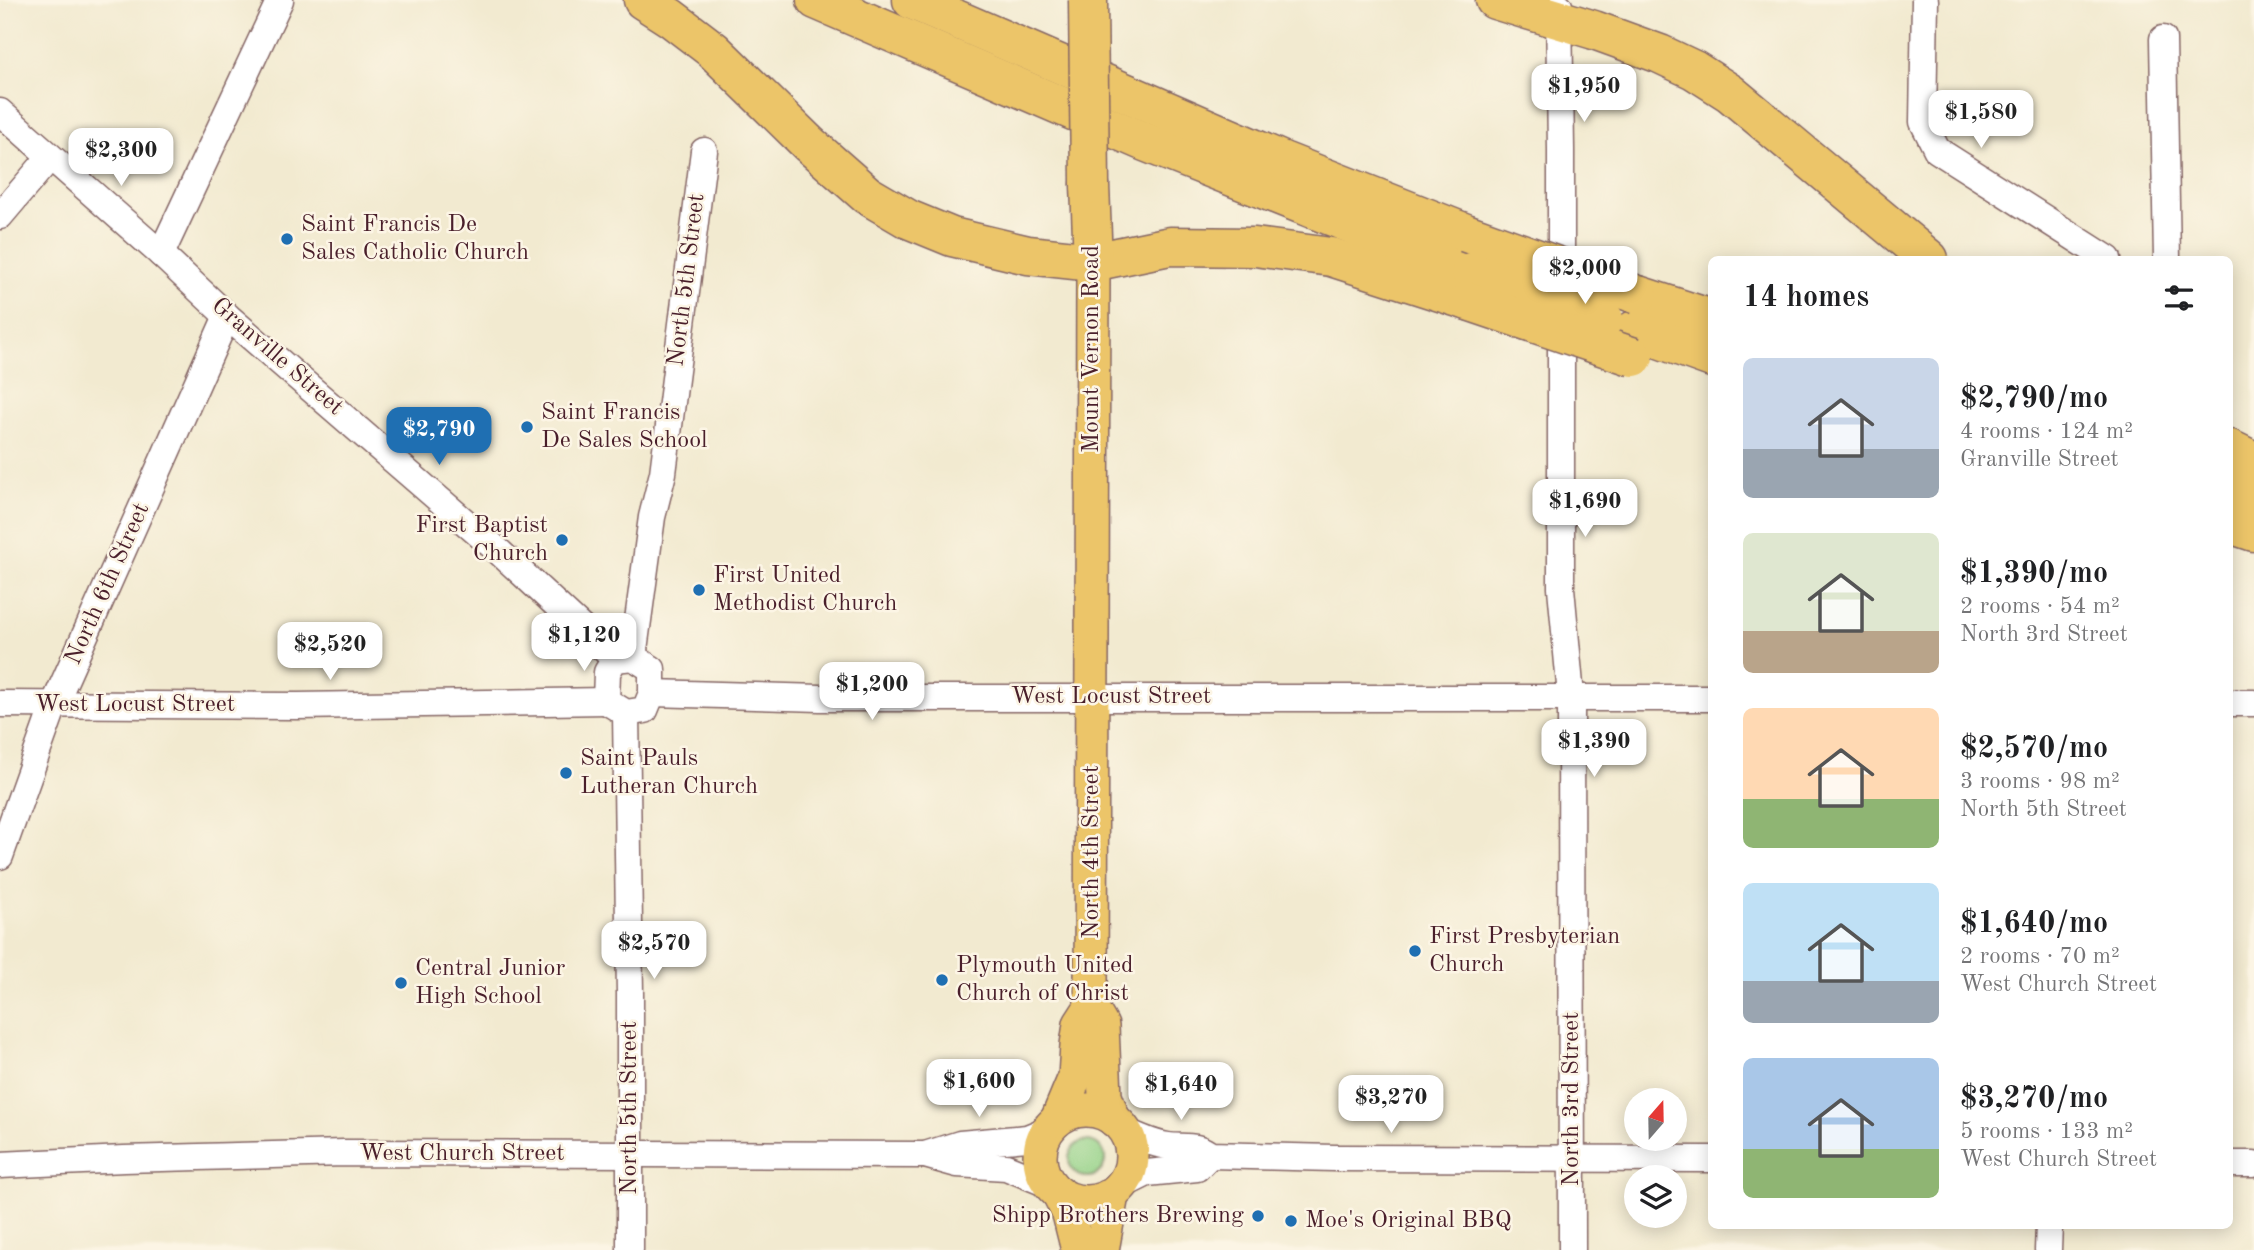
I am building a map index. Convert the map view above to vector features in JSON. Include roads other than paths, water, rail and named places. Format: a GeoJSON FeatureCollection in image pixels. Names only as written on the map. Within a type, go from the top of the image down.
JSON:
{"type":"FeatureCollection","features":[{"type":"Feature","properties":{"kind":"highway"},"geometry":{"type":"LineString","coordinates":[[643,0],[713,50],[809,144],[867,195],[908,219],[952,237],[1028,255],[1093,262],[1170,246],[1255,247],[1331,257],[1470,286],[1635,327],[1708,356]]}},
{"type":"Feature","properties":{"kind":"highway"},"geometry":{"type":"LineString","coordinates":[[816,0],[1470,286]]}},
{"type":"Feature","properties":{"kind":"highway"},"geometry":{"type":"LineString","coordinates":[[912,0],[1283,161],[1466,233],[1635,327],[1708,377]]}},
{"type":"Feature","properties":{"kind":"highway","name":"Mount Vernon Road"},"geometry":{"type":"LineString","coordinates":[[1088,0],[1093,262]]}},
{"type":"Feature","properties":{"kind":"highway"},"geometry":{"type":"LineString","coordinates":[[1495,0],[1559,10],[1594,30],[1660,54],[1694,71],[1730,93],[1925,256]]}},
{"type":"Feature","properties":{"kind":"highway"},"geometry":{"type":"LineString","coordinates":[[1635,327],[1708,318]]}},
{"type":"Feature","properties":{"kind":"highway"},"geometry":{"type":"LineString","coordinates":[[2233,450],[2254,461]]}},
{"type":"Feature","properties":{"kind":"highway"},"geometry":{"type":"LineString","coordinates":[[2233,488],[2254,494]]}},
{"type":"Feature","properties":{"kind":"highway"},"geometry":{"type":"LineString","coordinates":[[2233,525],[2254,532]]}},
{"type":"Feature","properties":{"kind":"main road","name":"Mount Vernon Road"},"geometry":{"type":"LineString","coordinates":[[1092,698],[1093,262]]}},
{"type":"Feature","properties":{"kind":"main road","name":"North 4th Street"},"geometry":{"type":"LineString","coordinates":[[1092,698],[1091,1007],[1102,1026],[1105,1096],[1119,1125]]}},
{"type":"Feature","properties":{"kind":"main road","name":"North 4th Street"},"geometry":{"type":"LineString","coordinates":[[1053,1125],[1075,1077],[1080,1024],[1091,1007]]}},
{"type":"Feature","properties":{"kind":"main road"},"geometry":{"type":"LineString","coordinates":[[1055,1189],[1080,1202],[1102,1200],[1117,1190],[1130,1172],[1132,1158],[1131,1144],[1119,1125],[1101,1113],[1086,1110],[1071,1113],[1053,1125],[1042,1143],[1040,1157],[1043,1172],[1069,1214],[1078,1250]]}},
{"type":"Feature","properties":{"kind":"main road"},"geometry":{"type":"LineString","coordinates":[[1102,1250],[1117,1190]]}},
{"type":"Feature","properties":{"kind":"street"},"geometry":{"type":"LineString","coordinates":[[161,254],[280,0]]}},
{"type":"Feature","properties":{"kind":"street"},"geometry":{"type":"LineString","coordinates":[[1925,0],[1923,122],[1937,150],[2103,256]]}},
{"type":"Feature","properties":{"kind":"street","name":"North 3rd Street"},"geometry":{"type":"LineString","coordinates":[[1559,10],[1561,588],[1571,696],[1572,1250]]}},
{"type":"Feature","properties":{"kind":"street"},"geometry":{"type":"LineString","coordinates":[[2162,39],[2167,256]]}},
{"type":"Feature","properties":{"kind":"street","name":"Granville Street"},"geometry":{"type":"LineString","coordinates":[[0,112],[227,316],[624,658]]}},
{"type":"Feature","properties":{"kind":"street","name":"North 5th Street"},"geometry":{"type":"LineString","coordinates":[[624,658],[663,473],[704,151]]}},
{"type":"Feature","properties":{"kind":"street"},"geometry":{"type":"LineString","coordinates":[[0,216],[50,157]]}},
{"type":"Feature","properties":{"kind":"street","name":"North 6th Street"},"geometry":{"type":"LineString","coordinates":[[0,856],[54,705],[227,316]]}},
{"type":"Feature","properties":{"kind":"street"},"geometry":{"type":"LineString","coordinates":[[624,658],[652,669],[652,693],[645,710],[616,707],[607,672],[624,658]]}},
{"type":"Feature","properties":{"kind":"street","name":"West Locust Street"},"geometry":{"type":"LineString","coordinates":[[652,693],[820,698],[1708,698]]}},
{"type":"Feature","properties":{"kind":"street","name":"West Locust Street"},"geometry":{"type":"LineString","coordinates":[[0,704],[616,707]]}},
{"type":"Feature","properties":{"kind":"street"},"geometry":{"type":"LineString","coordinates":[[2233,704],[2254,704]]}},
{"type":"Feature","properties":{"kind":"street","name":"North 5th Street"},"geometry":{"type":"LineString","coordinates":[[616,707],[630,994],[630,1250]]}},
{"type":"Feature","properties":{"kind":"street","name":"West Church Street"},"geometry":{"type":"LineString","coordinates":[[925,1155],[960,1144],[1027,1138],[1053,1125]]}},
{"type":"Feature","properties":{"kind":"street"},"geometry":{"type":"LineString","coordinates":[[1119,1125],[1142,1139],[1167,1146],[1193,1146],[1203,1149],[1210,1156]]}},
{"type":"Feature","properties":{"kind":"street","name":"West Church Street"},"geometry":{"type":"LineString","coordinates":[[0,1165],[344,1153],[925,1155],[957,1164],[1006,1167],[1055,1189]]}},
{"type":"Feature","properties":{"kind":"street"},"geometry":{"type":"LineString","coordinates":[[1117,1190],[1147,1173],[1197,1168],[1210,1156],[1708,1159]]}},
{"type":"Feature","properties":{"kind":"street"},"geometry":{"type":"LineString","coordinates":[[2233,1164],[2254,1164]]}},
{"type":"Feature","properties":{"kind":"street"},"geometry":{"type":"LineString","coordinates":[[2048,1250],[2049,1229]]}},
{"type":"Feature","properties":{"kind":"place","name":"Saint Francis De Sales Catholic Church"},"geometry":{"type":"Point","coordinates":[287,239]}},
{"type":"Feature","properties":{"kind":"place","name":"Saint Francis De Sales School"},"geometry":{"type":"Point","coordinates":[527,427]}},
{"type":"Feature","properties":{"kind":"place","name":"First Baptist Church"},"geometry":{"type":"Point","coordinates":[562,540]}},
{"type":"Feature","properties":{"kind":"place","name":"First United Methodist Church"},"geometry":{"type":"Point","coordinates":[699,590]}},
{"type":"Feature","properties":{"kind":"place","name":"Saint Pauls Lutheran Church"},"geometry":{"type":"Point","coordinates":[566,773]}},
{"type":"Feature","properties":{"kind":"place","name":"First Presbyterian Church"},"geometry":{"type":"Point","coordinates":[1415,951]}},
{"type":"Feature","properties":{"kind":"place","name":"Plymouth United Church of Christ"},"geometry":{"type":"Point","coordinates":[942,980]}},
{"type":"Feature","properties":{"kind":"place","name":"Central Junior High School"},"geometry":{"type":"Point","coordinates":[401,983]}},
{"type":"Feature","properties":{"kind":"place","name":"Shipp Brothers Brewing"},"geometry":{"type":"Point","coordinates":[1258,1216]}},
{"type":"Feature","properties":{"kind":"place","name":"Moe's Original BBQ"},"geometry":{"type":"Point","coordinates":[1291,1221]}}]}
